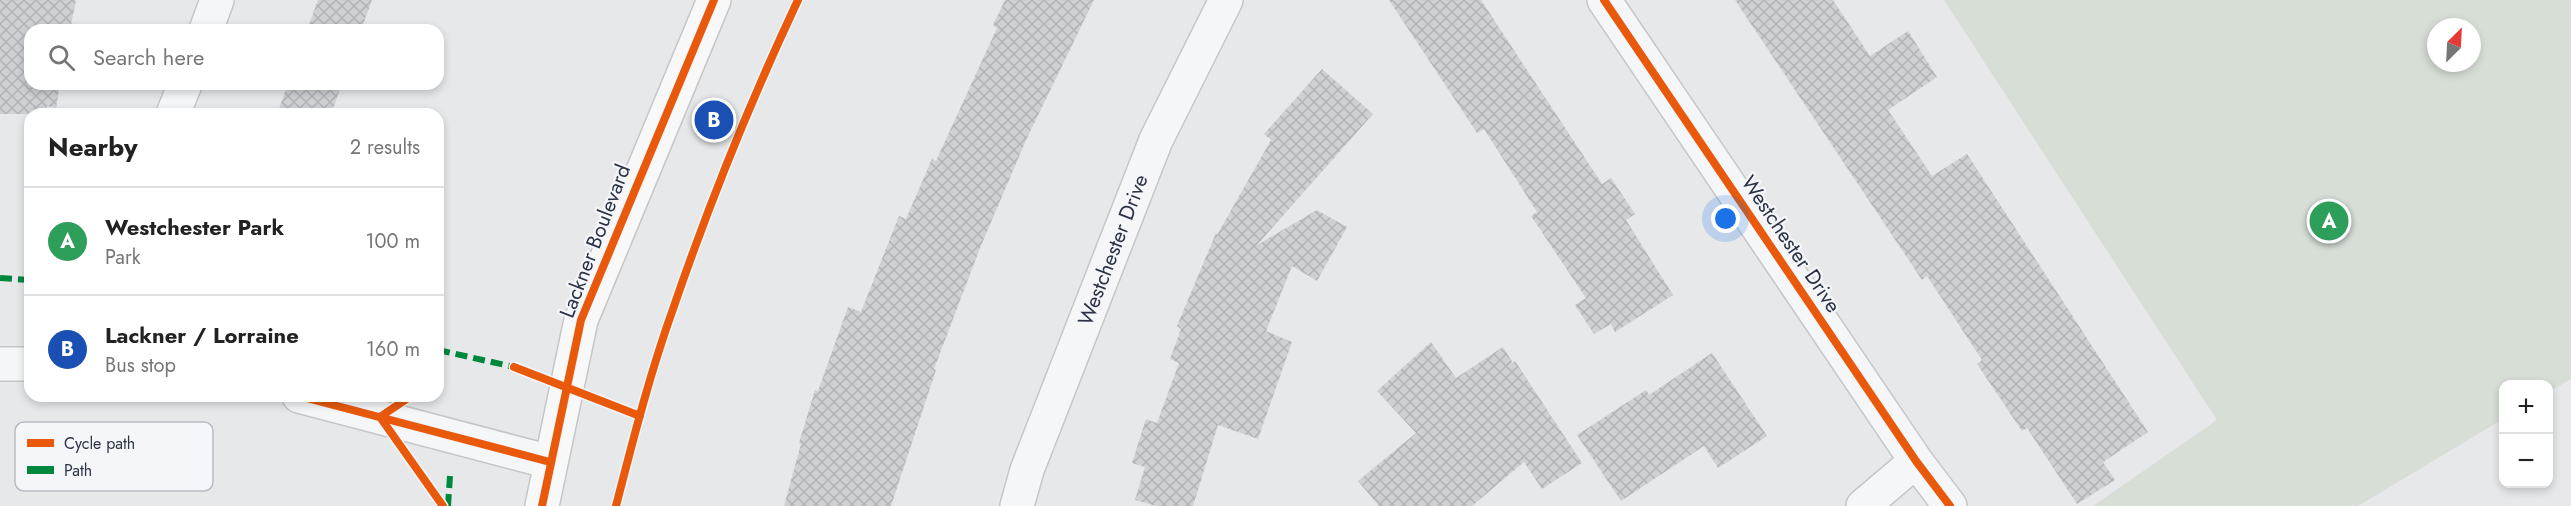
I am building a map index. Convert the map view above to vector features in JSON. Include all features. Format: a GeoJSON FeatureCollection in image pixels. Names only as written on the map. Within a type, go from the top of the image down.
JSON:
{"type":"FeatureCollection","features":[{"type":"Feature","properties":{"kind":"main road","name":"Lackner Boulevard"},"geometry":{"type":"LineString","coordinates":[[542,506],[581,320],[714,0]]}},
{"type":"Feature","properties":{"kind":"street"},"geometry":{"type":"LineString","coordinates":[[208,24],[218,0]]}},
{"type":"Feature","properties":{"kind":"street","name":"Westchester Drive"},"geometry":{"type":"LineString","coordinates":[[1017,506],[1027,470],[1156,140],[1226,0]]}},
{"type":"Feature","properties":{"kind":"street","name":"Westchester Drive"},"geometry":{"type":"LineString","coordinates":[[1604,0],[1916,461],[1950,506]]}},
{"type":"Feature","properties":{"kind":"street"},"geometry":{"type":"LineString","coordinates":[[175,108],[183,90]]}},
{"type":"Feature","properties":{"kind":"street"},"geometry":{"type":"LineString","coordinates":[[0,364],[24,364]]}},
{"type":"Feature","properties":{"kind":"street"},"geometry":{"type":"LineString","coordinates":[[322,402],[550,462]]}},
{"type":"Feature","properties":{"kind":"street"},"geometry":{"type":"LineString","coordinates":[[1863,506],[1916,461]]}},
{"type":"Feature","properties":{"kind":"shaded area"},"geometry":{"type":"Polygon","coordinates":[[[1944,0],[2571,0],[2571,379],[2553,390],[2553,380],[2499,380],[2499,421],[2358,506],[2093,506],[2217,420],[1944,0]]]}},
{"type":"Feature","properties":{"kind":"building"},"geometry":{"type":"Polygon","coordinates":[[[0,0],[76,0],[71,24],[24,24],[24,90],[59,90],[56,108],[47,106],[46,108],[24,108],[24,114],[0,114],[0,0]]]}},
{"type":"Feature","properties":{"kind":"building"},"geometry":{"type":"Polygon","coordinates":[[[318,0],[372,0],[363,24],[309,24],[318,0]]]}},
{"type":"Feature","properties":{"kind":"building"},"geometry":{"type":"Polygon","coordinates":[[[1005,0],[1094,0],[1027,138],[980,248],[934,369],[936,370],[891,506],[784,506],[815,390],[818,391],[848,307],[861,312],[899,216],[906,219],[932,159],[936,161],[997,28],[993,25],[1005,0]]]}},
{"type":"Feature","properties":{"kind":"building"},"geometry":{"type":"Polygon","coordinates":[[[1389,0],[1481,0],[1602,184],[1611,178],[1635,214],[1626,220],[1673,295],[1615,332],[1611,324],[1594,334],[1575,305],[1586,298],[1531,216],[1537,212],[1484,129],[1477,133],[1389,0]]]}},
{"type":"Feature","properties":{"kind":"building"},"geometry":{"type":"Polygon","coordinates":[[[1735,0],[1833,0],[1870,56],[1908,31],[1937,77],[1888,110],[1932,176],[1967,154],[2148,432],[2103,462],[2115,480],[2077,504],[2027,428],[2022,431],[1977,364],[1982,360],[1927,276],[1922,280],[1735,0]]]}},
{"type":"Feature","properties":{"kind":"building"},"geometry":{"type":"Polygon","coordinates":[[[1322,69],[1373,114],[1257,245],[1317,210],[1347,227],[1317,281],[1292,266],[1266,331],[1292,342],[1258,439],[1218,425],[1193,506],[1156,506],[1135,500],[1145,467],[1132,463],[1146,419],[1157,423],[1179,363],[1170,359],[1181,329],[1177,326],[1216,233],[1217,235],[1271,140],[1264,134],[1322,69]]]}},
{"type":"Feature","properties":{"kind":"building"},"geometry":{"type":"Polygon","coordinates":[[[286,90],[340,90],[333,108],[279,108],[286,90]]]}},
{"type":"Feature","properties":{"kind":"building"},"geometry":{"type":"Polygon","coordinates":[[[1431,342],[1456,378],[1503,347],[1513,363],[1515,361],[1582,463],[1542,489],[1524,462],[1472,506],[1379,506],[1358,481],[1416,433],[1377,391],[1431,342]]]}},
{"type":"Feature","properties":{"kind":"building"},"geometry":{"type":"Polygon","coordinates":[[[1712,353],[1767,436],[1718,468],[1704,446],[1621,501],[1577,435],[1646,390],[1649,395],[1712,353]]]}},
{"type":"Feature","properties":{"kind":"marked path"},"geometry":{"type":"LineString","coordinates":[[0,278],[24,280]]}},
{"type":"Feature","properties":{"kind":"marked path"},"geometry":{"type":"LineString","coordinates":[[444,351],[514,367]]}},
{"type":"Feature","properties":{"kind":"marked path"},"geometry":{"type":"LineString","coordinates":[[448,506],[450,476]]}},
{"type":"Feature","properties":{"kind":"cycle path"},"geometry":{"type":"LineString","coordinates":[[542,506],[581,320],[714,0]]}},
{"type":"Feature","properties":{"kind":"cycle path"},"geometry":{"type":"LineString","coordinates":[[616,506],[649,382],[687,270],[747,114],[798,0]]}},
{"type":"Feature","properties":{"kind":"cycle path"},"geometry":{"type":"LineString","coordinates":[[1604,0],[1916,461],[1950,506]]}},
{"type":"Feature","properties":{"kind":"cycle path"},"geometry":{"type":"LineString","coordinates":[[514,367],[640,416]]}},
{"type":"Feature","properties":{"kind":"cycle path"},"geometry":{"type":"LineString","coordinates":[[322,402],[550,462]]}},
{"type":"Feature","properties":{"kind":"cycle path"},"geometry":{"type":"LineString","coordinates":[[402,402],[380,417],[443,506]]}},
{"type":"Feature","properties":{"kind":"place","name":"Lackner / Lorraine"},"geometry":{"type":"Point","coordinates":[714,120]}},
{"type":"Feature","properties":{"kind":"place","name":"Westchester Park"},"geometry":{"type":"Point","coordinates":[2329,221]}}]}
